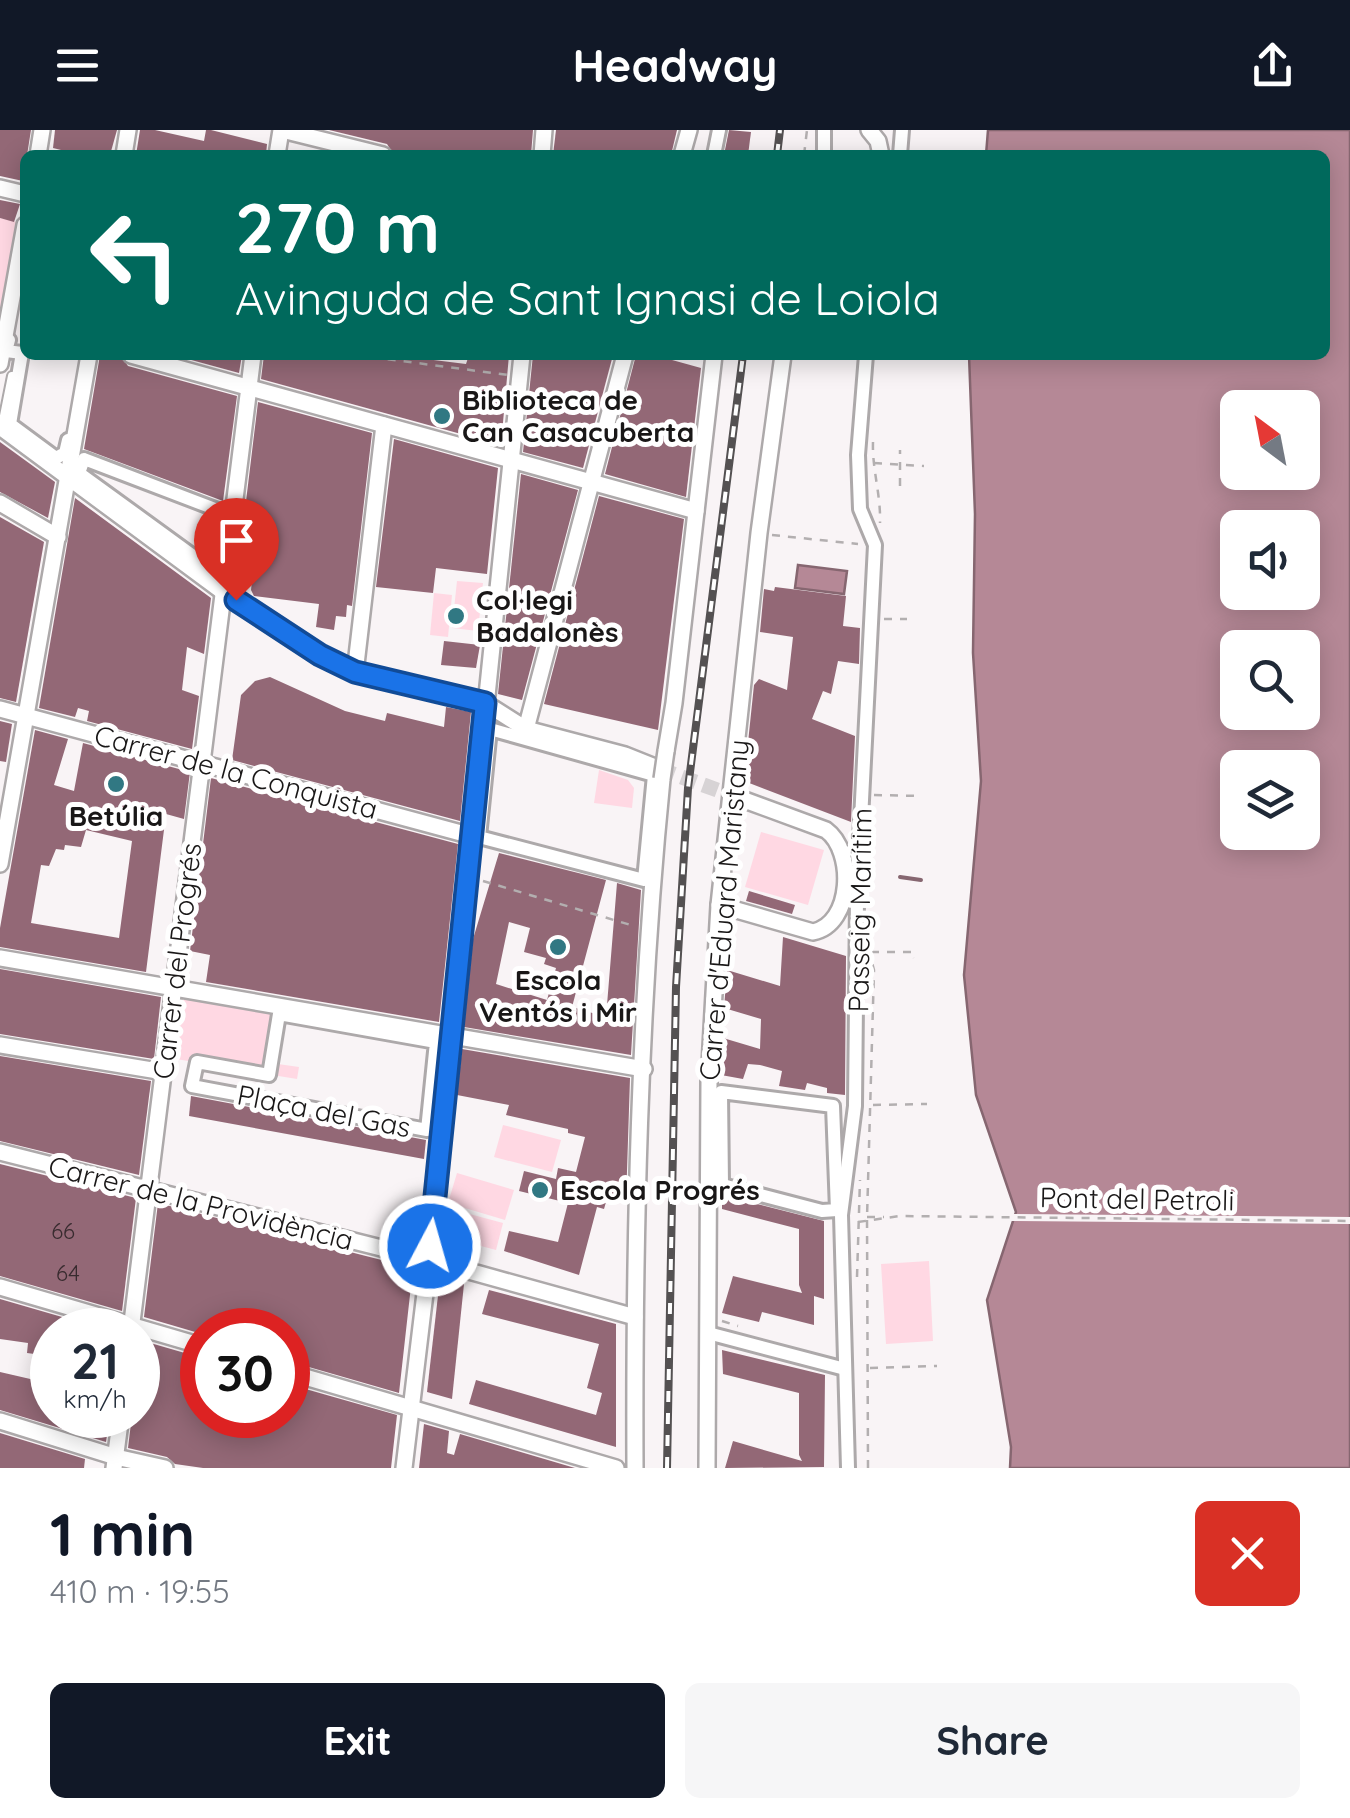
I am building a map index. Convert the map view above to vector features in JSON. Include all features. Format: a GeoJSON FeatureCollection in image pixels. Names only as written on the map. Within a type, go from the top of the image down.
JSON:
{"type":"FeatureCollection","features":[{"type":"Feature","properties":{"kind":"street"},"geometry":{"type":"LineString","coordinates":[[281,130],[363,150]]}},
{"type":"Feature","properties":{"kind":"street"},"geometry":{"type":"LineString","coordinates":[[687,150],[694,131],[700,130]]}},
{"type":"Feature","properties":{"kind":"street"},"geometry":{"type":"LineString","coordinates":[[0,364],[4,319],[20,247]]}},
{"type":"Feature","properties":{"kind":"street"},"geometry":{"type":"LineString","coordinates":[[20,283],[6,351],[20,353]]}},
{"type":"Feature","properties":{"kind":"street"},"geometry":{"type":"LineString","coordinates":[[21,360],[10,424],[56,458],[66,449],[85,360]]}},
{"type":"Feature","properties":{"kind":"street"},"geometry":{"type":"LineString","coordinates":[[0,864],[85,360]]}},
{"type":"Feature","properties":{"kind":"street"},"geometry":{"type":"LineString","coordinates":[[149,360],[696,511]]}},
{"type":"Feature","properties":{"kind":"street","name":"Carrer del Progrés"},"geometry":{"type":"LineString","coordinates":[[134,1308],[252,360]]}},
{"type":"Feature","properties":{"kind":"street"},"geometry":{"type":"LineString","coordinates":[[476,837],[485,703],[522,360]]}},
{"type":"Feature","properties":{"kind":"street"},"geometry":{"type":"LineString","coordinates":[[526,729],[625,360]]}},
{"type":"Feature","properties":{"kind":"street"},"geometry":{"type":"LineString","coordinates":[[635,1468],[634,1317],[650,931],[661,774],[696,511],[710,360]]}},
{"type":"Feature","properties":{"kind":"street","name":"Carrer d'Eduard Maristany"},"geometry":{"type":"LineString","coordinates":[[707,1468],[709,1082],[719,905],[759,533],[783,360]]}},
{"type":"Feature","properties":{"kind":"street","name":"Passeig Marítim"},"geometry":{"type":"LineString","coordinates":[[848,1468],[841,1215],[855,1106],[857,898],[875,546],[860,510],[858,455],[866,360]]}},
{"type":"Feature","properties":{"kind":"street"},"geometry":{"type":"LineString","coordinates":[[355,672],[384,426]]}},
{"type":"Feature","properties":{"kind":"street"},"geometry":{"type":"LineString","coordinates":[[1,428],[223,592],[320,655],[355,672],[485,703],[526,729],[625,755],[661,774]]}},
{"type":"Feature","properties":{"kind":"street"},"geometry":{"type":"LineString","coordinates":[[86,461],[224,512],[218,561],[207,566],[79,473],[86,461]]}},
{"type":"Feature","properties":{"kind":"street"},"geometry":{"type":"LineString","coordinates":[[0,502],[58,537]]}},
{"type":"Feature","properties":{"kind":"street","name":"Carrer de la Conquista"},"geometry":{"type":"LineString","coordinates":[[0,709],[476,837]]}},
{"type":"Feature","properties":{"kind":"street"},"geometry":{"type":"LineString","coordinates":[[404,1468],[469,877],[490,729],[654,774],[644,880],[476,837]]}},
{"type":"Feature","properties":{"kind":"street"},"geometry":{"type":"LineString","coordinates":[[719,905],[813,932],[826,928],[843,905],[843,855],[835,838],[826,830],[739,798]]}},
{"type":"Feature","properties":{"kind":"street"},"geometry":{"type":"LineString","coordinates":[[0,958],[644,1069]]}},
{"type":"Feature","properties":{"kind":"street","name":"Plaça del Gas"},"geometry":{"type":"LineString","coordinates":[[279,1014],[436,1042],[428,1130],[192,1086],[197,1062],[269,1074],[279,1014]]}},
{"type":"Feature","properties":{"kind":"street"},"geometry":{"type":"LineString","coordinates":[[0,1044],[164,1072]]}},
{"type":"Feature","properties":{"kind":"street"},"geometry":{"type":"LineString","coordinates":[[722,1092],[833,1106],[837,1210],[822,1211],[722,1185],[722,1092]]}},
{"type":"Feature","properties":{"kind":"street","name":"Carrer de la Providència"},"geometry":{"type":"LineString","coordinates":[[0,1152],[429,1260],[634,1317]]}},
{"type":"Feature","properties":{"kind":"street"},"geometry":{"type":"LineString","coordinates":[[0,1288],[66,1308]]}},
{"type":"Feature","properties":{"kind":"street"},"geometry":{"type":"LineString","coordinates":[[708,1333],[846,1369]]}},
{"type":"Feature","properties":{"kind":"street"},"geometry":{"type":"LineString","coordinates":[[310,1378],[616,1468]]}},
{"type":"Feature","properties":{"kind":"street"},"geometry":{"type":"LineString","coordinates":[[0,1421],[115,1462],[165,1468]]}},
{"type":"Feature","properties":{"kind":"lane"},"geometry":{"type":"LineString","coordinates":[[1,428],[17,352]]}},
{"type":"Feature","properties":{"kind":"path"},"geometry":{"type":"LineString","coordinates":[[395,360],[520,376]]}},
{"type":"Feature","properties":{"kind":"path"},"geometry":{"type":"LineString","coordinates":[[874,427],[872,463],[878,477],[880,525]]}},
{"type":"Feature","properties":{"kind":"path"},"geometry":{"type":"LineString","coordinates":[[900,450],[900,486]]}},
{"type":"Feature","properties":{"kind":"path"},"geometry":{"type":"LineString","coordinates":[[872,463],[924,466]]}},
{"type":"Feature","properties":{"kind":"path"},"geometry":{"type":"LineString","coordinates":[[759,533],[875,546]]}},
{"type":"Feature","properties":{"kind":"path"},"geometry":{"type":"LineString","coordinates":[[878,618],[907,618]]}},
{"type":"Feature","properties":{"kind":"path"},"geometry":{"type":"LineString","coordinates":[[873,795],[921,796]]}},
{"type":"Feature","properties":{"kind":"path"},"geometry":{"type":"LineString","coordinates":[[469,877],[650,931]]}},
{"type":"Feature","properties":{"kind":"path","name":"Passeig Marítim"},"geometry":{"type":"LineString","coordinates":[[868,944],[874,970],[867,1219],[868,1468]]}},
{"type":"Feature","properties":{"kind":"path"},"geometry":{"type":"LineString","coordinates":[[869,952],[914,952],[914,958]]}},
{"type":"Feature","properties":{"kind":"path"},"geometry":{"type":"LineString","coordinates":[[872,1105],[928,1104]]}},
{"type":"Feature","properties":{"kind":"path"},"geometry":{"type":"LineString","coordinates":[[857,1278],[860,1176]]}},
{"type":"Feature","properties":{"kind":"path","name":"Pont del Petroli"},"geometry":{"type":"LineString","coordinates":[[858,1222],[900,1216],[1350,1221]]}},
{"type":"Feature","properties":{"kind":"path"},"geometry":{"type":"LineString","coordinates":[[868,1368],[937,1366]]}},
{"type":"Feature","properties":{"kind":"shaded area"},"geometry":{"type":"Polygon","coordinates":[[[988,130],[1350,130],[1350,1468],[1010,1468],[1011,1447],[987,1300],[1016,1212],[976,1095],[964,975],[981,781],[973,653],[975,514],[969,360],[1330,360],[1330,150],[986,150],[988,130]]]}},
{"type":"Feature","properties":{"kind":"shaded area"},"geometry":{"type":"Polygon","coordinates":[[[0,218],[17,222],[1,312],[0,311],[0,218]]]}},
{"type":"Feature","properties":{"kind":"shaded area"},"geometry":{"type":"Polygon","coordinates":[[[798,565],[847,571],[844,594],[795,588],[798,565]]]}},
{"type":"Feature","properties":{"kind":"shaded area"},"geometry":{"type":"Polygon","coordinates":[[[457,581],[483,583],[478,631],[452,628],[457,581]]]}},
{"type":"Feature","properties":{"kind":"shaded area"},"geometry":{"type":"Polygon","coordinates":[[[434,593],[452,595],[448,637],[430,635],[434,593]]]}},
{"type":"Feature","properties":{"kind":"shaded area"},"geometry":{"type":"Polygon","coordinates":[[[599,770],[628,780],[634,788],[632,808],[594,803],[599,770]]]}},
{"type":"Feature","properties":{"kind":"shaded area"},"geometry":{"type":"Polygon","coordinates":[[[761,832],[824,850],[808,905],[745,887],[761,832]]]}},
{"type":"Feature","properties":{"kind":"shaded area"},"geometry":{"type":"Polygon","coordinates":[[[184,996],[279,1014],[271,1063],[299,1067],[297,1079],[176,1059],[184,996]]]}},
{"type":"Feature","properties":{"kind":"shaded area"},"geometry":{"type":"Polygon","coordinates":[[[503,1125],[561,1140],[552,1172],[494,1157],[503,1125]]]}},
{"type":"Feature","properties":{"kind":"shaded area"},"geometry":{"type":"Polygon","coordinates":[[[457,1173],[514,1190],[505,1220],[448,1203],[457,1173]]]}},
{"type":"Feature","properties":{"kind":"shaded area"},"geometry":{"type":"Polygon","coordinates":[[[451,1209],[503,1223],[496,1250],[443,1236],[451,1209]]]}},
{"type":"Feature","properties":{"kind":"shaded area"},"geometry":{"type":"Polygon","coordinates":[[[929,1261],[933,1341],[886,1344],[881,1264],[929,1261]]]}},
{"type":"Feature","properties":{"kind":"pier"},"geometry":{"type":"Polygon","coordinates":[[[1010,1214],[1350,1217],[1350,1224],[1008,1221],[1010,1214]]]}},
{"type":"Feature","properties":{"kind":"building"},"geometry":{"type":"Polygon","coordinates":[[[0,130],[31,130],[28,150],[20,150],[20,180],[0,176],[0,130]]]}},
{"type":"Feature","properties":{"kind":"building"},"geometry":{"type":"Polygon","coordinates":[[[55,130],[117,130],[111,150],[53,148],[55,130]]]}},
{"type":"Feature","properties":{"kind":"building"},"geometry":{"type":"Polygon","coordinates":[[[140,130],[204,141],[206,130],[211,130],[267,144],[266,150],[137,150],[140,130]]]}},
{"type":"Feature","properties":{"kind":"building"},"geometry":{"type":"Polygon","coordinates":[[[329,130],[533,130],[531,150],[391,150],[387,144],[329,130]]]}},
{"type":"Feature","properties":{"kind":"building"},"geometry":{"type":"Polygon","coordinates":[[[556,130],[677,130],[672,150],[554,150],[556,130]]]}},
{"type":"Feature","properties":{"kind":"building"},"geometry":{"type":"Polygon","coordinates":[[[729,130],[751,132],[749,150],[725,150],[729,130]]]}},
{"type":"Feature","properties":{"kind":"building"},"geometry":{"type":"Polygon","coordinates":[[[0,200],[20,204],[14,222],[0,218],[0,200]]]}},
{"type":"Feature","properties":{"kind":"building"},"geometry":{"type":"Polygon","coordinates":[[[99,360],[124,360],[128,366],[237,396],[223,501],[84,449],[99,360]]]}},
{"type":"Feature","properties":{"kind":"building"},"geometry":{"type":"Polygon","coordinates":[[[191,360],[241,360],[239,373],[191,360]]]}},
{"type":"Feature","properties":{"kind":"building","name":"Biblioteca de Can Casacuberta"},"geometry":{"type":"Polygon","coordinates":[[[263,360],[434,360],[466,364],[467,360],[509,360],[501,445],[261,379],[263,360]]]}},
{"type":"Feature","properties":{"kind":"building"},"geometry":{"type":"Polygon","coordinates":[[[532,360],[612,360],[583,468],[523,452],[532,360]]]}},
{"type":"Feature","properties":{"kind":"building"},"geometry":{"type":"Polygon","coordinates":[[[635,360],[672,360],[701,368],[686,497],[605,474],[635,360]]]}},
{"type":"Feature","properties":{"kind":"building"},"geometry":{"type":"Polygon","coordinates":[[[258,402],[372,433],[352,606],[347,605],[346,617],[336,616],[334,630],[316,627],[319,604],[254,596],[253,572],[243,571],[253,519],[244,518],[258,402]]]}},
{"type":"Feature","properties":{"kind":"building"},"geometry":{"type":"Polygon","coordinates":[[[394,439],[498,468],[487,574],[436,568],[433,593],[376,587],[394,439]]]}},
{"type":"Feature","properties":{"kind":"building"},"geometry":{"type":"Polygon","coordinates":[[[0,442],[55,482],[48,518],[0,492],[0,442]]]}},
{"type":"Feature","properties":{"kind":"building"},"geometry":{"type":"Polygon","coordinates":[[[521,474],[578,490],[522,700],[498,694],[521,474]]]}},
{"type":"Feature","properties":{"kind":"building"},"geometry":{"type":"Polygon","coordinates":[[[599,496],[684,519],[658,730],[544,704],[599,496]]]}},
{"type":"Feature","properties":{"kind":"building"},"geometry":{"type":"Polygon","coordinates":[[[75,498],[211,598],[204,654],[187,647],[182,690],[199,696],[192,749],[87,721],[89,711],[78,708],[75,717],[39,708],[75,498]]]}},
{"type":"Feature","properties":{"kind":"building"},"geometry":{"type":"Polygon","coordinates":[[[0,517],[44,542],[16,702],[0,698],[0,517]]]}},
{"type":"Feature","properties":{"kind":"building"},"geometry":{"type":"Polygon","coordinates":[[[775,587],[846,596],[843,626],[860,628],[859,664],[838,661],[831,694],[823,691],[812,719],[855,736],[851,822],[744,781],[754,685],[759,679],[787,690],[793,637],[760,632],[764,589],[774,591],[775,587]]]}},
{"type":"Feature","properties":{"kind":"building"},"geometry":{"type":"Polygon","coordinates":[[[444,641],[480,645],[476,668],[441,665],[444,641]]]}},
{"type":"Feature","properties":{"kind":"building"},"geometry":{"type":"Polygon","coordinates":[[[270,677],[345,711],[385,721],[387,713],[444,727],[446,707],[471,712],[460,821],[232,760],[241,695],[255,681],[270,677]]]}},
{"type":"Feature","properties":{"kind":"building"},"geometry":{"type":"Polygon","coordinates":[[[0,721],[12,724],[6,762],[0,761],[0,721]]]}},
{"type":"Feature","properties":{"kind":"building"},"geometry":{"type":"Polygon","coordinates":[[[35,730],[68,739],[54,785],[74,791],[83,743],[190,772],[184,819],[166,814],[146,972],[0,947],[0,928],[35,730]],[[86,830],[81,847],[65,845],[64,850],[56,849],[49,866],[41,865],[31,923],[119,938],[132,841],[86,830]]]}},
{"type":"Feature","properties":{"kind":"building"},"geometry":{"type":"Polygon","coordinates":[[[211,778],[458,844],[439,1022],[206,982],[210,955],[190,951],[211,778]]]}},
{"type":"Feature","properties":{"kind":"building"},"geometry":{"type":"Polygon","coordinates":[[[499,853],[606,880],[572,1007],[606,1017],[617,883],[641,890],[631,1055],[464,1027],[473,939],[499,853]],[[509,922],[496,984],[547,1000],[556,968],[544,964],[546,958],[524,952],[530,928],[509,922]]]}},
{"type":"Feature","properties":{"kind":"building"},"geometry":{"type":"Polygon","coordinates":[[[749,891],[795,905],[792,914],[746,901],[749,891]]]}},
{"type":"Feature","properties":{"kind":"building"},"geometry":{"type":"Polygon","coordinates":[[[783,937],[846,956],[845,1095],[827,1093],[827,1088],[807,1083],[805,1090],[779,1086],[782,1071],[760,1065],[748,1064],[743,1079],[721,1075],[723,1038],[760,1049],[761,1019],[724,1008],[727,970],[780,986],[783,937]]]}},
{"type":"Feature","properties":{"kind":"building"},"geometry":{"type":"Polygon","coordinates":[[[0,969],[161,997],[154,1059],[0,1034],[0,969]]]}},
{"type":"Feature","properties":{"kind":"building"},"geometry":{"type":"Polygon","coordinates":[[[462,1049],[630,1078],[626,1202],[606,1202],[604,1209],[597,1207],[579,1275],[504,1251],[509,1231],[558,1242],[568,1203],[519,1191],[524,1171],[556,1179],[558,1168],[576,1172],[585,1137],[568,1133],[568,1129],[506,1115],[509,1105],[457,1095],[462,1049]]]}},
{"type":"Feature","properties":{"kind":"building"},"geometry":{"type":"Polygon","coordinates":[[[0,1056],[151,1081],[139,1175],[0,1141],[0,1056]]]}},
{"type":"Feature","properties":{"kind":"building"},"geometry":{"type":"Polygon","coordinates":[[[191,1096],[426,1140],[424,1159],[189,1116],[191,1096]]]}},
{"type":"Feature","properties":{"kind":"building"},"geometry":{"type":"Polygon","coordinates":[[[0,1164],[136,1198],[122,1308],[0,1276],[0,1164]]]}},
{"type":"Feature","properties":{"kind":"building"},"geometry":{"type":"Polygon","coordinates":[[[722,1195],[824,1221],[824,1299],[814,1296],[814,1325],[762,1312],[759,1322],[722,1313],[733,1276],[802,1293],[799,1229],[722,1209],[722,1195]]]}},
{"type":"Feature","properties":{"kind":"building"},"geometry":{"type":"Polygon","coordinates":[[[158,1203],[413,1268],[399,1393],[310,1367],[310,1308],[180,1308],[180,1328],[160,1322],[160,1308],[145,1308],[158,1203]]]}},
{"type":"Feature","properties":{"kind":"building"},"geometry":{"type":"Polygon","coordinates":[[[440,1278],[464,1284],[452,1399],[427,1392],[440,1278]]]}},
{"type":"Feature","properties":{"kind":"building"},"geometry":{"type":"Polygon","coordinates":[[[489,1290],[616,1324],[616,1447],[469,1404],[476,1380],[596,1415],[602,1393],[587,1388],[599,1344],[482,1314],[489,1290]]]}},
{"type":"Feature","properties":{"kind":"building"},"geometry":{"type":"Polygon","coordinates":[[[0,1299],[31,1308],[30,1353],[28,1343],[0,1339],[0,1299]]]}},
{"type":"Feature","properties":{"kind":"building"},"geometry":{"type":"Polygon","coordinates":[[[160,1346],[180,1352],[180,1438],[310,1438],[310,1390],[397,1415],[391,1468],[203,1468],[175,1464],[167,1457],[128,1448],[129,1438],[160,1438],[160,1346]]]}},
{"type":"Feature","properties":{"kind":"building"},"geometry":{"type":"Polygon","coordinates":[[[722,1350],[825,1375],[824,1467],[725,1468],[733,1441],[802,1461],[799,1393],[723,1374],[722,1350]]]}},
{"type":"Feature","properties":{"kind":"building"},"geometry":{"type":"Polygon","coordinates":[[[0,1372],[30,1379],[30,1419],[0,1410],[0,1372]]]}},
{"type":"Feature","properties":{"kind":"building"},"geometry":{"type":"Polygon","coordinates":[[[424,1424],[449,1431],[447,1453],[454,1455],[460,1434],[575,1468],[419,1468],[424,1424]]]}},
{"type":"Feature","properties":{"kind":"building"},"geometry":{"type":"Polygon","coordinates":[[[0,1433],[85,1459],[84,1468],[0,1468],[0,1433]]]}},
{"type":"Feature","properties":{"kind":"waterway"},"geometry":{"type":"LineString","coordinates":[[900,877],[921,880]]}},
{"type":"Feature","properties":{"kind":"tunnel"},"geometry":{"type":"LineString","coordinates":[[660,769],[739,798]]}},
{"type":"Feature","properties":{"kind":"railway"},"geometry":{"type":"LineString","coordinates":[[778,150],[780,130]]}},
{"type":"Feature","properties":{"kind":"railway"},"geometry":{"type":"LineString","coordinates":[[667,1468],[676,987],[688,788],[742,360]]}},
{"type":"Feature","properties":{"kind":"place","name":"Biblioteca de Can Casacuberta"},"geometry":{"type":"Point","coordinates":[442,416]}},
{"type":"Feature","properties":{"kind":"place","name":"Col·legi Badalonès"},"geometry":{"type":"Point","coordinates":[456,616]}},
{"type":"Feature","properties":{"kind":"place","name":"Betúlia"},"geometry":{"type":"Point","coordinates":[116,784]}},
{"type":"Feature","properties":{"kind":"place","name":"Escola Ventós i Mir"},"geometry":{"type":"Point","coordinates":[558,947]}},
{"type":"Feature","properties":{"kind":"place","name":"Escola Progrés"},"geometry":{"type":"Point","coordinates":[540,1190]}},
{"type":"Feature","properties":{"kind":"route"},"geometry":{"type":"LineString","coordinates":[[236,600],[320,655],[355,672],[485,703],[430,1246]]}}]}
